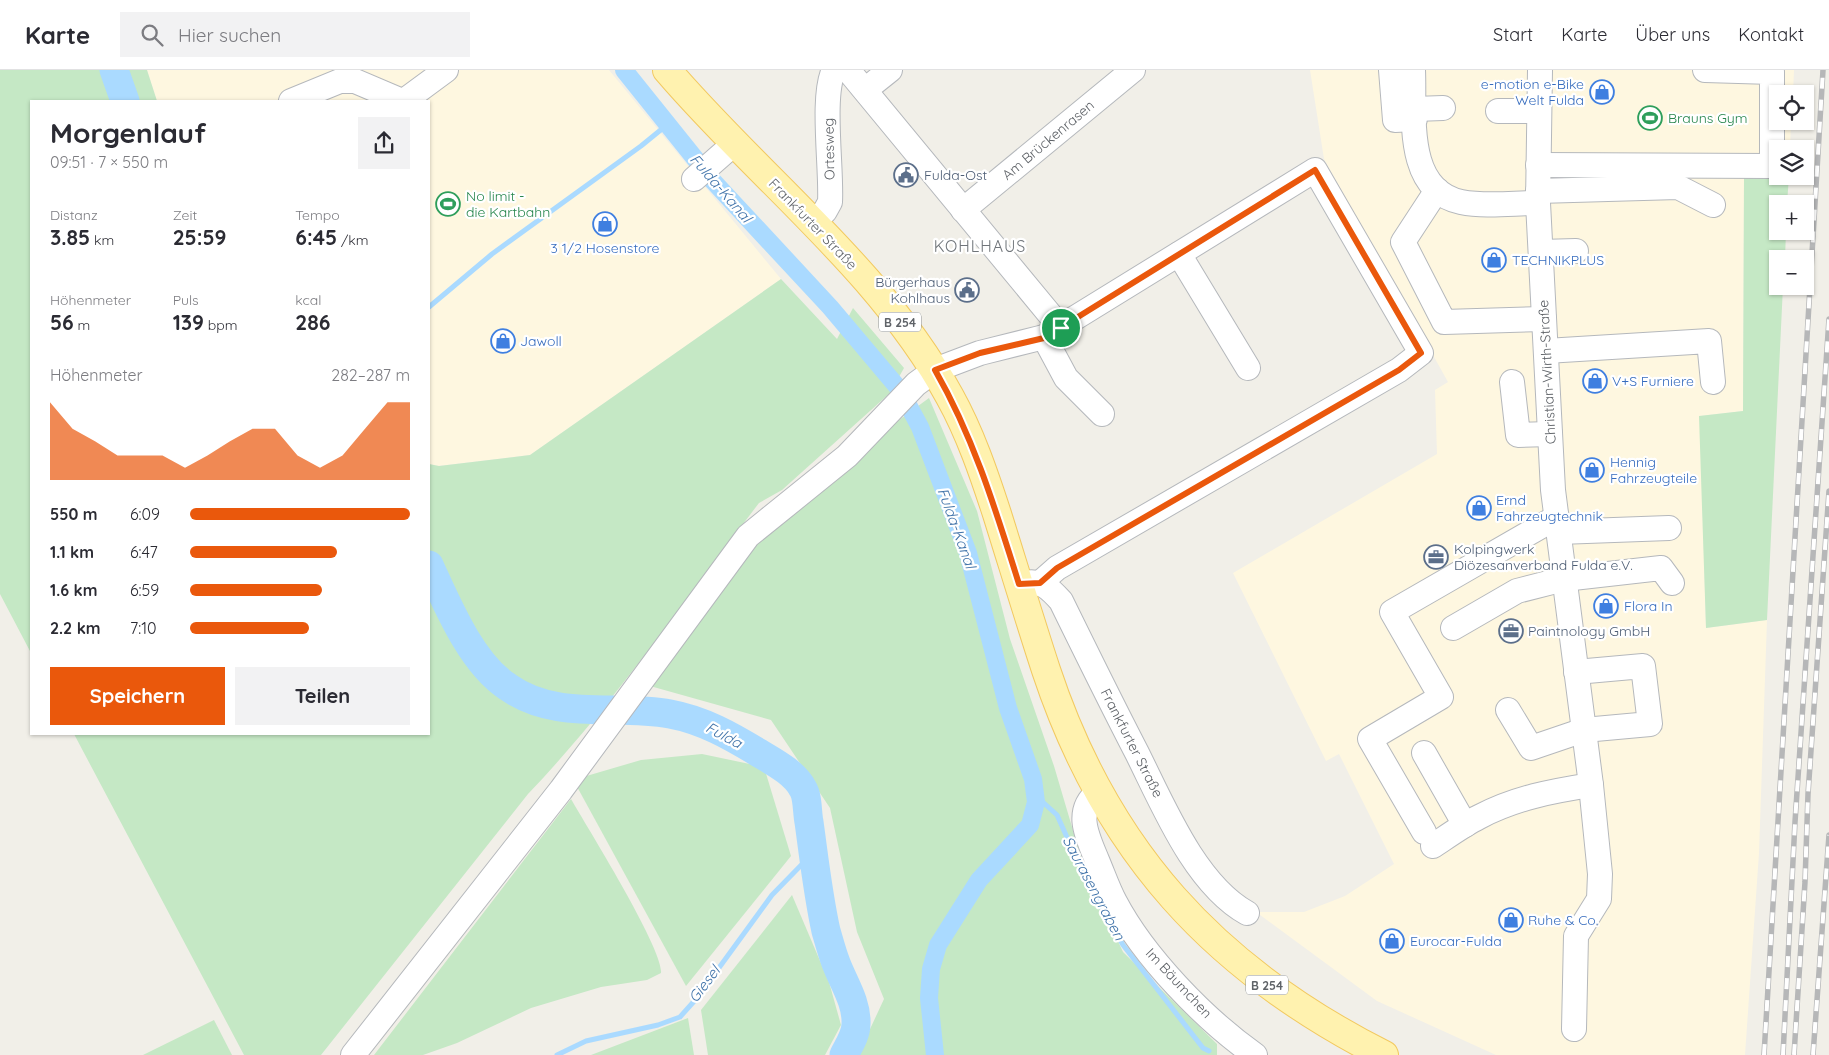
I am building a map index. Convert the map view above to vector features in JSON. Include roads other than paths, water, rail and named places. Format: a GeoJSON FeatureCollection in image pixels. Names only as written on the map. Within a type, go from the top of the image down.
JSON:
{"type":"FeatureCollection","features":[{"type":"Feature","properties":{"kind":"main road","name":"Frankfurter Straße"},"geometry":{"type":"LineString","coordinates":[[667,70],[726,151],[813,223],[862,275],[925,377],[968,433],[1030,584],[1047,673],[1098,792]]}},
{"type":"Feature","properties":{"kind":"main road","name":"B 254"},"geometry":{"type":"LineString","coordinates":[[1098,792],[1122,833],[1146,866],[1181,907],[1221,947],[1260,980],[1300,1009],[1384,1055]]}},
{"type":"Feature","properties":{"kind":"street"},"geometry":{"type":"LineString","coordinates":[[404,100],[446,70]]}},
{"type":"Feature","properties":{"kind":"street","name":"Ortesweg"},"geometry":{"type":"LineString","coordinates":[[813,223],[825,211],[830,202],[828,100],[834,70]]}},
{"type":"Feature","properties":{"kind":"street"},"geometry":{"type":"LineString","coordinates":[[848,70],[963,210],[1053,333],[1066,378],[1102,414]]}},
{"type":"Feature","properties":{"kind":"street"},"geometry":{"type":"LineString","coordinates":[[865,90],[890,70]]}},
{"type":"Feature","properties":{"kind":"street","name":"Am Brückenrasen"},"geometry":{"type":"LineString","coordinates":[[963,210],[1132,70]]}},
{"type":"Feature","properties":{"kind":"street"},"geometry":{"type":"LineString","coordinates":[[1391,70],[1395,120],[1443,108]]}},
{"type":"Feature","properties":{"kind":"street"},"geometry":{"type":"LineString","coordinates":[[1413,70],[1419,162],[1425,177],[1437,190],[1451,199],[1472,203],[1678,187],[1713,205]]}},
{"type":"Feature","properties":{"kind":"street","name":"Christian-Wirth-Straße"},"geometry":{"type":"LineString","coordinates":[[1540,70],[1538,197],[1550,434],[1564,579],[1591,785],[1600,874],[1599,899],[1576,936],[1574,1029]]}},
{"type":"Feature","properties":{"kind":"street"},"geometry":{"type":"LineString","coordinates":[[1538,164],[1772,166],[1772,72],[1705,70]]}},
{"type":"Feature","properties":{"kind":"street"},"geometry":{"type":"LineString","coordinates":[[293,100],[340,81],[355,81],[401,100]]}},
{"type":"Feature","properties":{"kind":"street"},"geometry":{"type":"LineString","coordinates":[[1498,111],[1539,111]]}},
{"type":"Feature","properties":{"kind":"street"},"geometry":{"type":"LineString","coordinates":[[694,179],[726,151]]}},
{"type":"Feature","properties":{"kind":"street"},"geometry":{"type":"LineString","coordinates":[[353,1055],[588,753],[748,536],[847,456],[925,377],[980,353],[1053,333],[1315,170],[1421,353],[1399,370],[1030,584]]}},
{"type":"Feature","properties":{"kind":"street"},"geometry":{"type":"LineString","coordinates":[[1437,190],[1403,242],[1444,322],[1544,318]]}},
{"type":"Feature","properties":{"kind":"street"},"geometry":{"type":"LineString","coordinates":[[1540,252],[1576,251]]}},
{"type":"Feature","properties":{"kind":"street"},"geometry":{"type":"LineString","coordinates":[[1179,254],[1248,368]]}},
{"type":"Feature","properties":{"kind":"street"},"geometry":{"type":"LineString","coordinates":[[1546,351],[1709,341],[1713,382]]}},
{"type":"Feature","properties":{"kind":"street"},"geometry":{"type":"LineString","coordinates":[[1512,382],[1518,435],[1550,434]]}},
{"type":"Feature","properties":{"kind":"street"},"geometry":{"type":"LineString","coordinates":[[1591,785],[1549,791],[1516,800],[1477,817],[1465,825],[1428,839],[1370,739],[1441,697],[1392,612],[1558,525],[1669,528]]}},
{"type":"Feature","properties":{"kind":"street"},"geometry":{"type":"LineString","coordinates":[[1453,628],[1517,591],[1564,579],[1661,568],[1672,583]]}},
{"type":"Feature","properties":{"kind":"street","name":"Frankfurter Straße"},"geometry":{"type":"LineString","coordinates":[[1030,584],[1052,591],[1061,600],[1164,808],[1196,862],[1224,897],[1247,913]]}},
{"type":"Feature","properties":{"kind":"street"},"geometry":{"type":"LineString","coordinates":[[1508,710],[1531,748],[1584,730],[1650,724],[1643,666],[1576,672]]}},
{"type":"Feature","properties":{"kind":"street"},"geometry":{"type":"LineString","coordinates":[[1424,753],[1465,825]]}},
{"type":"Feature","properties":{"kind":"street","name":"Im Bäumchen"},"geometry":{"type":"LineString","coordinates":[[1098,792],[1088,800],[1083,818],[1091,846],[1120,911],[1147,950],[1175,983],[1235,1040],[1255,1055]]}},
{"type":"Feature","properties":{"kind":"waterway","name":"Fulda"},"geometry":{"type":"LineString","coordinates":[[114,70],[125,100]]}},
{"type":"Feature","properties":{"kind":"waterway","name":"Fulda-Kanal"},"geometry":{"type":"LineString","coordinates":[[624,70],[713,181],[830,307],[900,390],[920,427],[968,553],[1008,708],[1033,779],[1036,802],[1030,825],[979,880],[938,945],[931,969],[929,998],[935,1055]]}},
{"type":"Feature","properties":{"kind":"waterway"},"geometry":{"type":"LineString","coordinates":[[430,306],[492,254],[641,146],[668,124]]}},
{"type":"Feature","properties":{"kind":"waterway","name":"Fulda"},"geometry":{"type":"LineString","coordinates":[[430,567],[461,632],[471,648],[495,676],[508,687],[527,698],[566,708],[650,711],[694,720],[727,735],[771,760],[795,778],[805,792],[807,801],[816,876],[826,931],[852,1000],[856,1016],[855,1032],[844,1055]]}},
{"type":"Feature","properties":{"kind":"waterway","name":"Saurasengraben"},"geometry":{"type":"LineString","coordinates":[[1035,795],[1057,815],[1088,884],[1123,945],[1203,1048],[1209,1051]]}},
{"type":"Feature","properties":{"kind":"waterway","name":"Giesel"},"geometry":{"type":"LineString","coordinates":[[557,1055],[586,1041],[658,1025],[680,1017],[697,998],[772,895],[813,853]]}},
{"type":"Feature","properties":{"kind":"railway"},"geometry":{"type":"LineString","coordinates":[[1764,1055],[1823,70]]}},
{"type":"Feature","properties":{"kind":"railway"},"geometry":{"type":"LineString","coordinates":[[1783,1055],[1795,822],[1829,319]]}},
{"type":"Feature","properties":{"kind":"railway"},"geometry":{"type":"LineString","coordinates":[[1794,1055],[1805,882],[1808,794],[1829,491]]}},
{"type":"Feature","properties":{"kind":"railway"},"geometry":{"type":"LineString","coordinates":[[1813,1055],[1829,835]]}},
{"type":"Feature","properties":{"kind":"place","name":"e-motion e-Bike Welt Fulda"},"geometry":{"type":"Point","coordinates":[1602,92]}},
{"type":"Feature","properties":{"kind":"place","name":"Brauns Gym"},"geometry":{"type":"Point","coordinates":[1650,118]}},
{"type":"Feature","properties":{"kind":"place","name":"Fulda-Ost"},"geometry":{"type":"Point","coordinates":[906,175]}},
{"type":"Feature","properties":{"kind":"place","name":"No limit - die Kartbahn"},"geometry":{"type":"Point","coordinates":[448,204]}},
{"type":"Feature","properties":{"kind":"place","name":"3 1/2 Hosenstore"},"geometry":{"type":"Point","coordinates":[605,224]}},
{"type":"Feature","properties":{"kind":"place","name":"TECHNIKPLUS"},"geometry":{"type":"Point","coordinates":[1494,260]}},
{"type":"Feature","properties":{"kind":"place","name":"Bürgerhaus Kohlhaus"},"geometry":{"type":"Point","coordinates":[967,290]}},
{"type":"Feature","properties":{"kind":"place","name":"Jawoll"},"geometry":{"type":"Point","coordinates":[503,341]}},
{"type":"Feature","properties":{"kind":"place","name":"V+S Furniere"},"geometry":{"type":"Point","coordinates":[1595,381]}},
{"type":"Feature","properties":{"kind":"place","name":"Hennig Fahrzeugteile"},"geometry":{"type":"Point","coordinates":[1592,470]}},
{"type":"Feature","properties":{"kind":"place","name":"Ernd Fahrzeugtechnik"},"geometry":{"type":"Point","coordinates":[1479,508]}},
{"type":"Feature","properties":{"kind":"place","name":"Kolpingwerk Diözesanverband Fulda e.V."},"geometry":{"type":"Point","coordinates":[1436,557]}},
{"type":"Feature","properties":{"kind":"place","name":"Flora In"},"geometry":{"type":"Point","coordinates":[1606,606]}},
{"type":"Feature","properties":{"kind":"place","name":"Paintnology GmbH"},"geometry":{"type":"Point","coordinates":[1511,631]}},
{"type":"Feature","properties":{"kind":"place","name":"Ruhe & Co."},"geometry":{"type":"Point","coordinates":[1511,920]}},
{"type":"Feature","properties":{"kind":"place","name":"Eurocar-Fulda"},"geometry":{"type":"Point","coordinates":[1392,941]}},
{"type":"Feature","properties":{"kind":"district","name":"KOHLHAUS"},"geometry":{"type":"Point","coordinates":[980,246]}}]}
